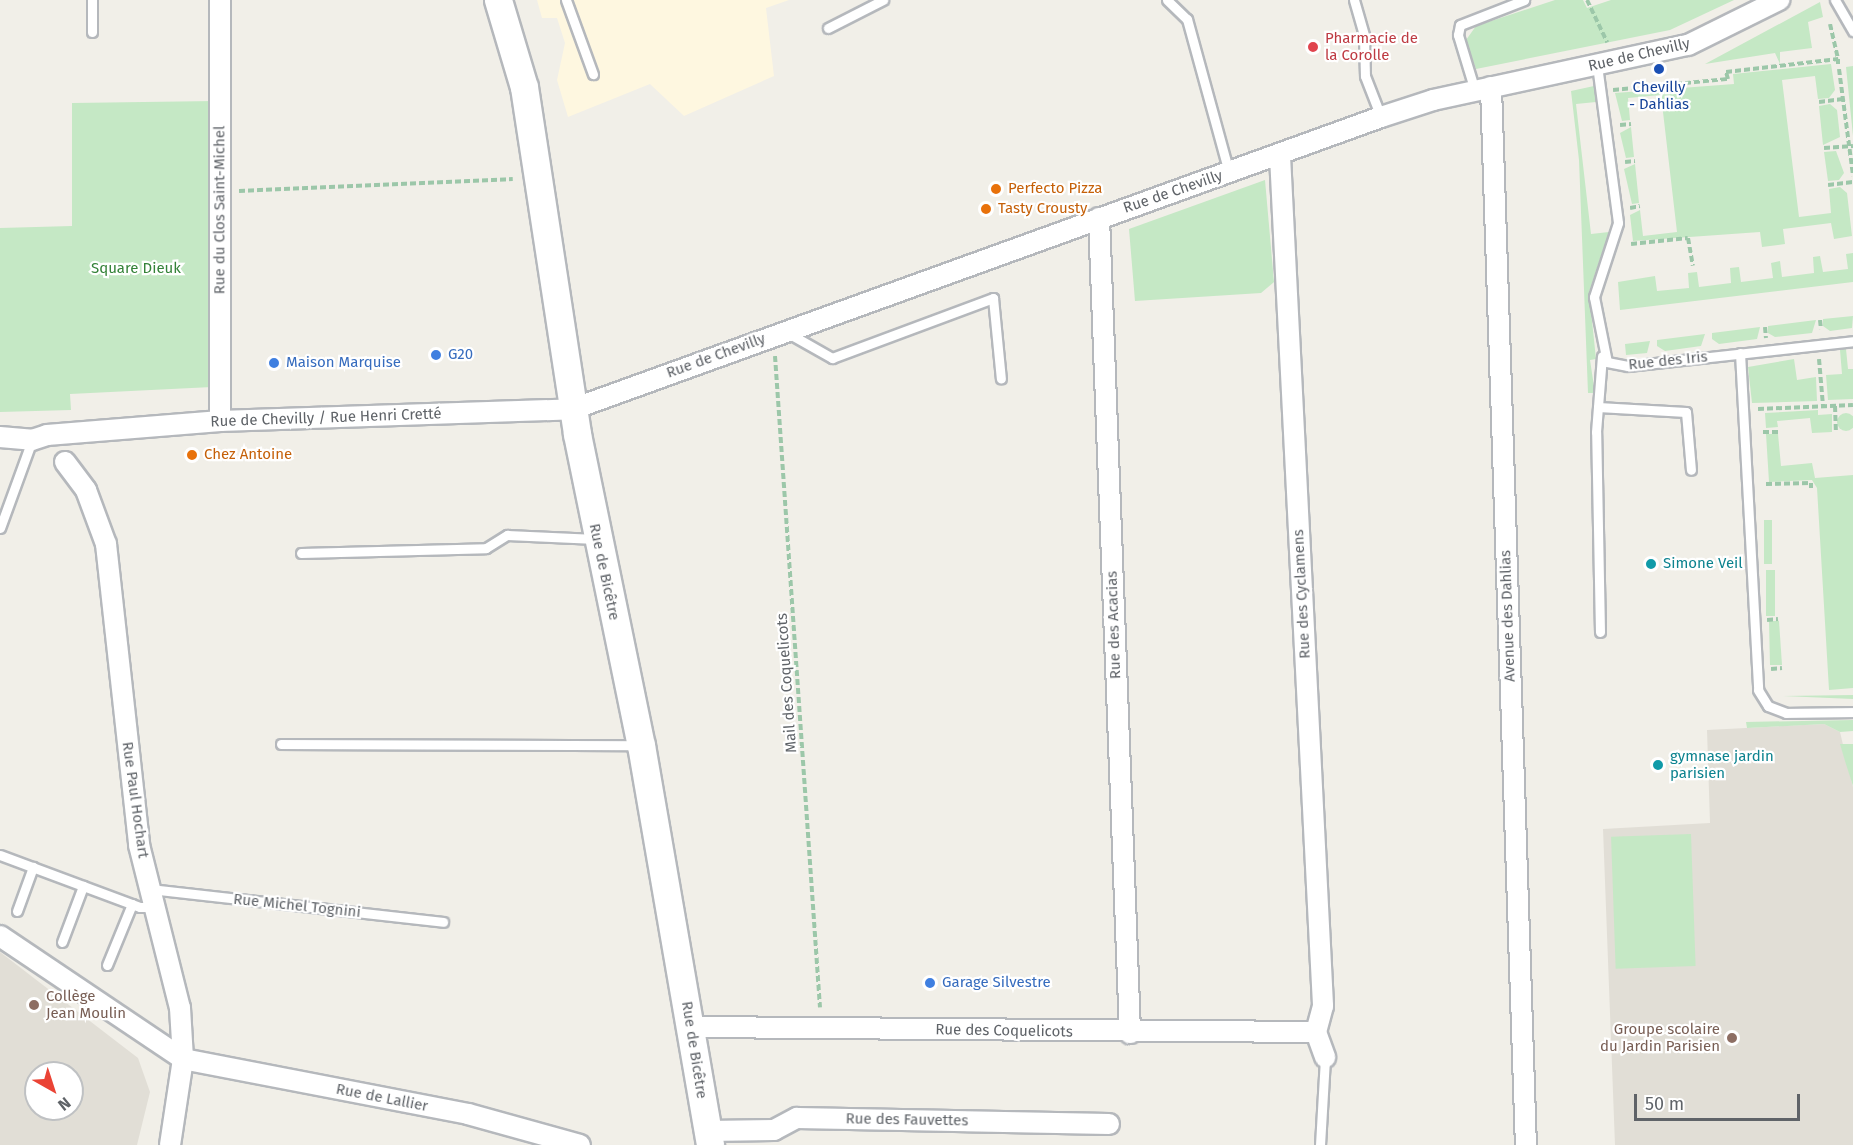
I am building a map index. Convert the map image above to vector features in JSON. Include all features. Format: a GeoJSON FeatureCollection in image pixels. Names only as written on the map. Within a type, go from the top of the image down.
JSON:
{"type":"FeatureCollection","features":[{"type":"Feature","properties":{"kind":"street","name":"Rue du Clos Saint-Michel"},"geometry":{"type":"LineString","coordinates":[[220,0],[220,421]]}},
{"type":"Feature","properties":{"kind":"street","name":"Rue de Bicêtre"},"geometry":{"type":"LineString","coordinates":[[498,0],[524,87],[573,409],[596,539],[641,745],[692,1028],[709,1138]]}},
{"type":"Feature","properties":{"kind":"street","name":"Rue de Chevilly"},"geometry":{"type":"LineString","coordinates":[[573,409],[1099,218],[1280,156],[1381,117],[1483,89],[1688,45],[1765,3]]}},
{"type":"Feature","properties":{"kind":"street","name":"Avenue des Dahlias"},"geometry":{"type":"LineString","coordinates":[[1483,89],[1526,1145]]}},
{"type":"Feature","properties":{"kind":"street","name":"Rue des Cyclamens"},"geometry":{"type":"LineString","coordinates":[[1280,156],[1323,1006],[1316,1032]]}},
{"type":"Feature","properties":{"kind":"street","name":"Rue des Acacias"},"geometry":{"type":"LineString","coordinates":[[1099,218],[1130,1033]]}},
{"type":"Feature","properties":{"kind":"street","name":"Rue de Chevilly / Rue Henri Cretté"},"geometry":{"type":"LineString","coordinates":[[0,437],[32,441],[78,431],[220,421],[573,409]]}},
{"type":"Feature","properties":{"kind":"street","name":"Rue Paul Hochart"},"geometry":{"type":"LineString","coordinates":[[65,462],[86,490],[106,544],[129,782],[153,898],[180,1008],[183,1059],[170,1145]]}},
{"type":"Feature","properties":{"kind":"street"},"geometry":{"type":"LineString","coordinates":[[0,936],[183,1059]]}},
{"type":"Feature","properties":{"kind":"street","name":"Rue des Coquelicots"},"geometry":{"type":"LineString","coordinates":[[692,1028],[1130,1033],[1316,1032]]}},
{"type":"Feature","properties":{"kind":"street"},"geometry":{"type":"LineString","coordinates":[[1316,1032],[1325,1057]]}},
{"type":"Feature","properties":{"kind":"street","name":"Rue de Lallier"},"geometry":{"type":"LineString","coordinates":[[183,1059],[468,1114],[580,1145]]}},
{"type":"Feature","properties":{"kind":"street","name":"Rue des Fauvettes"},"geometry":{"type":"LineString","coordinates":[[709,1138],[774,1137],[797,1118],[1109,1124]]}},
{"type":"Feature","properties":{"kind":"lane"},"geometry":{"type":"LineString","coordinates":[[92,0],[92,32]]}},
{"type":"Feature","properties":{"kind":"lane"},"geometry":{"type":"LineString","coordinates":[[567,0],[593,74]]}},
{"type":"Feature","properties":{"kind":"lane"},"geometry":{"type":"LineString","coordinates":[[828,28],[883,0]]}},
{"type":"Feature","properties":{"kind":"lane"},"geometry":{"type":"LineString","coordinates":[[1167,0],[1187,19],[1229,173]]}},
{"type":"Feature","properties":{"kind":"lane"},"geometry":{"type":"LineString","coordinates":[[1354,0],[1364,36],[1365,75],[1381,117]]}},
{"type":"Feature","properties":{"kind":"lane"},"geometry":{"type":"LineString","coordinates":[[1483,89],[1458,34],[1460,25],[1524,0]]}},
{"type":"Feature","properties":{"kind":"lane"},"geometry":{"type":"LineString","coordinates":[[1835,0],[1853,31]]}},
{"type":"Feature","properties":{"kind":"lane"},"geometry":{"type":"LineString","coordinates":[[1597,65],[1618,223],[1594,297],[1602,356],[1598,407],[1600,632]]}},
{"type":"Feature","properties":{"kind":"lane"},"geometry":{"type":"LineString","coordinates":[[779,333],[832,358],[993,298],[1001,380]]}},
{"type":"Feature","properties":{"kind":"lane","name":"Rue des Iris"},"geometry":{"type":"LineString","coordinates":[[1602,356],[1628,366],[1853,341]]}},
{"type":"Feature","properties":{"kind":"lane"},"geometry":{"type":"LineString","coordinates":[[1740,353],[1758,690],[1767,706],[1786,713],[1853,712]]}},
{"type":"Feature","properties":{"kind":"lane"},"geometry":{"type":"LineString","coordinates":[[1598,407],[1686,412],[1691,470]]}},
{"type":"Feature","properties":{"kind":"lane"},"geometry":{"type":"LineString","coordinates":[[0,528],[2,517],[32,441]]}},
{"type":"Feature","properties":{"kind":"lane"},"geometry":{"type":"LineString","coordinates":[[301,553],[486,548],[507,536],[596,539]]}},
{"type":"Feature","properties":{"kind":"lane"},"geometry":{"type":"LineString","coordinates":[[281,744],[641,745]]}},
{"type":"Feature","properties":{"kind":"lane","name":"Rue Michel Tognini"},"geometry":{"type":"LineString","coordinates":[[0,855],[132,904],[153,898],[443,922]]}},
{"type":"Feature","properties":{"kind":"lane"},"geometry":{"type":"LineString","coordinates":[[17,911],[33,867]]}},
{"type":"Feature","properties":{"kind":"lane"},"geometry":{"type":"LineString","coordinates":[[62,942],[83,886]]}},
{"type":"Feature","properties":{"kind":"lane"},"geometry":{"type":"LineString","coordinates":[[107,965],[132,904]]}},
{"type":"Feature","properties":{"kind":"lane"},"geometry":{"type":"LineString","coordinates":[[1320,1145],[1325,1057]]}},
{"type":"Feature","properties":{"kind":"path"},"geometry":{"type":"LineString","coordinates":[[1587,0],[1617,61]]}},
{"type":"Feature","properties":{"kind":"path"},"geometry":{"type":"LineString","coordinates":[[1829,20],[1838,59],[1851,146],[1853,176]]}},
{"type":"Feature","properties":{"kind":"path"},"geometry":{"type":"LineString","coordinates":[[1613,90],[1728,79],[1726,72],[1838,59]]}},
{"type":"Feature","properties":{"kind":"path"},"geometry":{"type":"LineString","coordinates":[[1819,102],[1843,99]]}},
{"type":"Feature","properties":{"kind":"path"},"geometry":{"type":"LineString","coordinates":[[1617,126],[1631,124]]}},
{"type":"Feature","properties":{"kind":"path"},"geometry":{"type":"LineString","coordinates":[[1824,148],[1851,146]]}},
{"type":"Feature","properties":{"kind":"path"},"geometry":{"type":"LineString","coordinates":[[1622,163],[1635,161]]}},
{"type":"Feature","properties":{"kind":"path"},"geometry":{"type":"LineString","coordinates":[[220,192],[538,178]]}},
{"type":"Feature","properties":{"kind":"path"},"geometry":{"type":"LineString","coordinates":[[1828,185],[1853,182]]}},
{"type":"Feature","properties":{"kind":"path"},"geometry":{"type":"LineString","coordinates":[[1631,244],[1688,238],[1693,267]]}},
{"type":"Feature","properties":{"kind":"path","name":"Mail des Coquelicots"},"geometry":{"type":"LineString","coordinates":[[779,333],[822,1029]]}},
{"type":"Feature","properties":{"kind":"path"},"geometry":{"type":"LineString","coordinates":[[1818,345],[1823,406]]}},
{"type":"Feature","properties":{"kind":"path"},"geometry":{"type":"LineString","coordinates":[[1744,409],[1853,405]]}},
{"type":"Feature","properties":{"kind":"path"},"geometry":{"type":"LineString","coordinates":[[1835,406],[1836,432]]}},
{"type":"Feature","properties":{"kind":"path"},"geometry":{"type":"LineString","coordinates":[[1763,432],[1778,432]]}},
{"type":"Feature","properties":{"kind":"path"},"geometry":{"type":"LineString","coordinates":[[1766,483],[1811,483],[1812,488]]}},
{"type":"Feature","properties":{"kind":"path"},"geometry":{"type":"LineString","coordinates":[[1766,620],[1779,619]]}},
{"type":"Feature","properties":{"kind":"path"},"geometry":{"type":"LineString","coordinates":[[1768,669],[1782,668]]}},
{"type":"Feature","properties":{"kind":"shaded area"},"geometry":{"type":"Polygon","coordinates":[[[537,0],[789,0],[766,8],[774,76],[684,116],[650,84],[568,117],[557,80],[565,43],[557,18],[542,18],[537,0]]]}},
{"type":"Feature","properties":{"kind":"shaded area","name":"Groupe scolaire du Jardin Parisien"},"geometry":{"type":"Polygon","coordinates":[[[1824,724],[1840,732],[1853,787],[1853,1145],[1615,1145],[1603,829],[1710,823],[1707,730],[1824,724]]]}},
{"type":"Feature","properties":{"kind":"shaded area","name":"Collège Jean Moulin"},"geometry":{"type":"Polygon","coordinates":[[[0,952],[138,1058],[150,1092],[137,1145],[0,1145],[0,952]]]}},
{"type":"Feature","properties":{"kind":"green space"},"geometry":{"type":"Polygon","coordinates":[[[1555,0],[1583,0],[1587,8],[1611,0],[1734,0],[1670,30],[1476,69],[1466,40],[1476,26],[1555,0]]]}},
{"type":"Feature","properties":{"kind":"green space"},"geometry":{"type":"Polygon","coordinates":[[[1820,2],[1823,17],[1808,22],[1812,48],[1780,52],[1780,64],[1775,53],[1705,64],[1820,2]]]}},
{"type":"Feature","properties":{"kind":"green space"},"geometry":{"type":"Polygon","coordinates":[[[1831,64],[1835,90],[1829,98],[1818,99],[1815,76],[1782,80],[1799,217],[1831,213],[1829,189],[1840,187],[1847,193],[1852,236],[1834,239],[1831,223],[1783,229],[1785,244],[1762,247],[1760,232],[1633,241],[1630,215],[1640,210],[1643,236],[1677,232],[1661,95],[1628,98],[1630,120],[1622,121],[1615,93],[1734,84],[1733,74],[1831,64]]]}},
{"type":"Feature","properties":{"kind":"green space"},"geometry":{"type":"Polygon","coordinates":[[[1853,66],[1853,136],[1846,67],[1853,66]]]}},
{"type":"Feature","properties":{"kind":"green space"},"geometry":{"type":"Polygon","coordinates":[[[1594,86],[1596,102],[1576,104],[1591,234],[1609,232],[1589,292],[1596,359],[1590,360],[1595,393],[1588,393],[1579,160],[1571,91],[1594,86]]]}},
{"type":"Feature","properties":{"kind":"green space","name":"Square Dieuk"},"geometry":{"type":"Polygon","coordinates":[[[215,101],[212,387],[70,394],[71,410],[0,412],[0,228],[72,226],[72,103],[215,101]]]}},
{"type":"Feature","properties":{"kind":"green space"},"geometry":{"type":"Polygon","coordinates":[[[1830,104],[1837,110],[1840,137],[1823,145],[1819,106],[1830,104]]]}},
{"type":"Feature","properties":{"kind":"green space"},"geometry":{"type":"Polygon","coordinates":[[[1631,127],[1634,157],[1626,158],[1620,133],[1631,127]]]}},
{"type":"Feature","properties":{"kind":"green space"},"geometry":{"type":"Polygon","coordinates":[[[1836,151],[1844,173],[1839,180],[1828,181],[1824,152],[1836,151]]]}},
{"type":"Feature","properties":{"kind":"green space"},"geometry":{"type":"Polygon","coordinates":[[[1635,164],[1639,203],[1632,204],[1624,169],[1635,164]]]}},
{"type":"Feature","properties":{"kind":"green space"},"geometry":{"type":"Polygon","coordinates":[[[1265,180],[1274,282],[1261,293],[1135,301],[1129,229],[1265,180]]]}},
{"type":"Feature","properties":{"kind":"green space"},"geometry":{"type":"Polygon","coordinates":[[[1853,253],[1853,282],[1620,310],[1618,282],[1655,276],[1657,291],[1689,288],[1688,273],[1697,272],[1699,287],[1731,283],[1730,268],[1739,267],[1741,282],[1773,278],[1771,263],[1780,261],[1782,277],[1814,273],[1813,257],[1820,256],[1823,272],[1848,269],[1846,254],[1853,253]]]}},
{"type":"Feature","properties":{"kind":"green space"},"geometry":{"type":"Polygon","coordinates":[[[1853,316],[1852,328],[1830,331],[1823,326],[1823,319],[1853,316]]]}},
{"type":"Feature","properties":{"kind":"green space"},"geometry":{"type":"Polygon","coordinates":[[[1816,320],[1812,333],[1775,337],[1768,333],[1768,326],[1816,320]]]}},
{"type":"Feature","properties":{"kind":"green space"},"geometry":{"type":"Polygon","coordinates":[[[1760,327],[1757,339],[1719,344],[1712,339],[1712,333],[1760,327]]]}},
{"type":"Feature","properties":{"kind":"green space"},"geometry":{"type":"Polygon","coordinates":[[[1705,334],[1701,346],[1665,351],[1657,346],[1657,340],[1705,334]]]}},
{"type":"Feature","properties":{"kind":"green space"},"geometry":{"type":"Polygon","coordinates":[[[1650,341],[1647,353],[1626,355],[1625,344],[1650,341]]]}},
{"type":"Feature","properties":{"kind":"green space"},"geometry":{"type":"Polygon","coordinates":[[[1846,349],[1848,369],[1853,369],[1853,399],[1828,400],[1826,375],[1842,374],[1840,350],[1846,349]]]}},
{"type":"Feature","properties":{"kind":"green space"},"geometry":{"type":"Polygon","coordinates":[[[1794,359],[1797,380],[1816,377],[1817,401],[1752,403],[1748,367],[1794,359]]]}},
{"type":"Feature","properties":{"kind":"green space"},"geometry":{"type":"Polygon","coordinates":[[[1818,410],[1818,415],[1832,414],[1832,432],[1812,433],[1810,418],[1777,421],[1778,427],[1766,428],[1765,413],[1818,410]]]}},
{"type":"Feature","properties":{"kind":"green space"},"geometry":{"type":"Polygon","coordinates":[[[1846,413],[1852,416],[1855,422],[1852,428],[1846,431],[1840,428],[1837,422],[1840,416],[1846,413]]]}},
{"type":"Feature","properties":{"kind":"green space"},"geometry":{"type":"Polygon","coordinates":[[[1766,434],[1778,434],[1781,466],[1812,463],[1815,478],[1853,475],[1853,688],[1829,690],[1817,488],[1812,480],[1769,482],[1766,434]]]}},
{"type":"Feature","properties":{"kind":"green space"},"geometry":{"type":"Polygon","coordinates":[[[1764,520],[1772,520],[1772,564],[1764,564],[1764,520]]]}},
{"type":"Feature","properties":{"kind":"green space"},"geometry":{"type":"Polygon","coordinates":[[[1766,570],[1775,570],[1775,616],[1766,616],[1766,570]]]}},
{"type":"Feature","properties":{"kind":"green space"},"geometry":{"type":"Polygon","coordinates":[[[1769,621],[1779,621],[1782,665],[1770,665],[1769,621]]]}},
{"type":"Feature","properties":{"kind":"green space"},"geometry":{"type":"Polygon","coordinates":[[[1853,695],[1853,699],[1783,696],[1853,695]]]}},
{"type":"Feature","properties":{"kind":"green space"},"geometry":{"type":"Polygon","coordinates":[[[1853,720],[1853,731],[1840,732],[1824,724],[1747,728],[1746,722],[1853,720]]]}},
{"type":"Feature","properties":{"kind":"green space"},"geometry":{"type":"Polygon","coordinates":[[[1840,744],[1853,744],[1853,786],[1845,761],[1840,744]]]}},
{"type":"Feature","properties":{"kind":"green space"},"geometry":{"type":"Polygon","coordinates":[[[1691,834],[1696,966],[1616,969],[1611,837],[1691,834]]]}},
{"type":"Feature","properties":{"kind":"place","name":"Pharmacie de la Corolle"},"geometry":{"type":"Point","coordinates":[1313,47]}},
{"type":"Feature","properties":{"kind":"place","name":"Chevilly - Dahlias"},"geometry":{"type":"Point","coordinates":[1659,69]}},
{"type":"Feature","properties":{"kind":"place","name":"Perfecto Pizza"},"geometry":{"type":"Point","coordinates":[996,189]}},
{"type":"Feature","properties":{"kind":"place","name":"Tasty Crousty"},"geometry":{"type":"Point","coordinates":[986,209]}},
{"type":"Feature","properties":{"kind":"place","name":"G20"},"geometry":{"type":"Point","coordinates":[436,355]}},
{"type":"Feature","properties":{"kind":"place","name":"Maison Marquise"},"geometry":{"type":"Point","coordinates":[274,363]}},
{"type":"Feature","properties":{"kind":"place","name":"Chez Antoine"},"geometry":{"type":"Point","coordinates":[192,455]}},
{"type":"Feature","properties":{"kind":"place","name":"Simone Veil"},"geometry":{"type":"Point","coordinates":[1651,564]}},
{"type":"Feature","properties":{"kind":"place","name":"gymnase jardin parisien"},"geometry":{"type":"Point","coordinates":[1658,765]}},
{"type":"Feature","properties":{"kind":"place","name":"Garage Silvestre"},"geometry":{"type":"Point","coordinates":[930,983]}},
{"type":"Feature","properties":{"kind":"place","name":"Collège Jean Moulin"},"geometry":{"type":"Point","coordinates":[34,1005]}},
{"type":"Feature","properties":{"kind":"place","name":"Groupe scolaire du Jardin Parisien"},"geometry":{"type":"Point","coordinates":[1732,1038]}}]}
